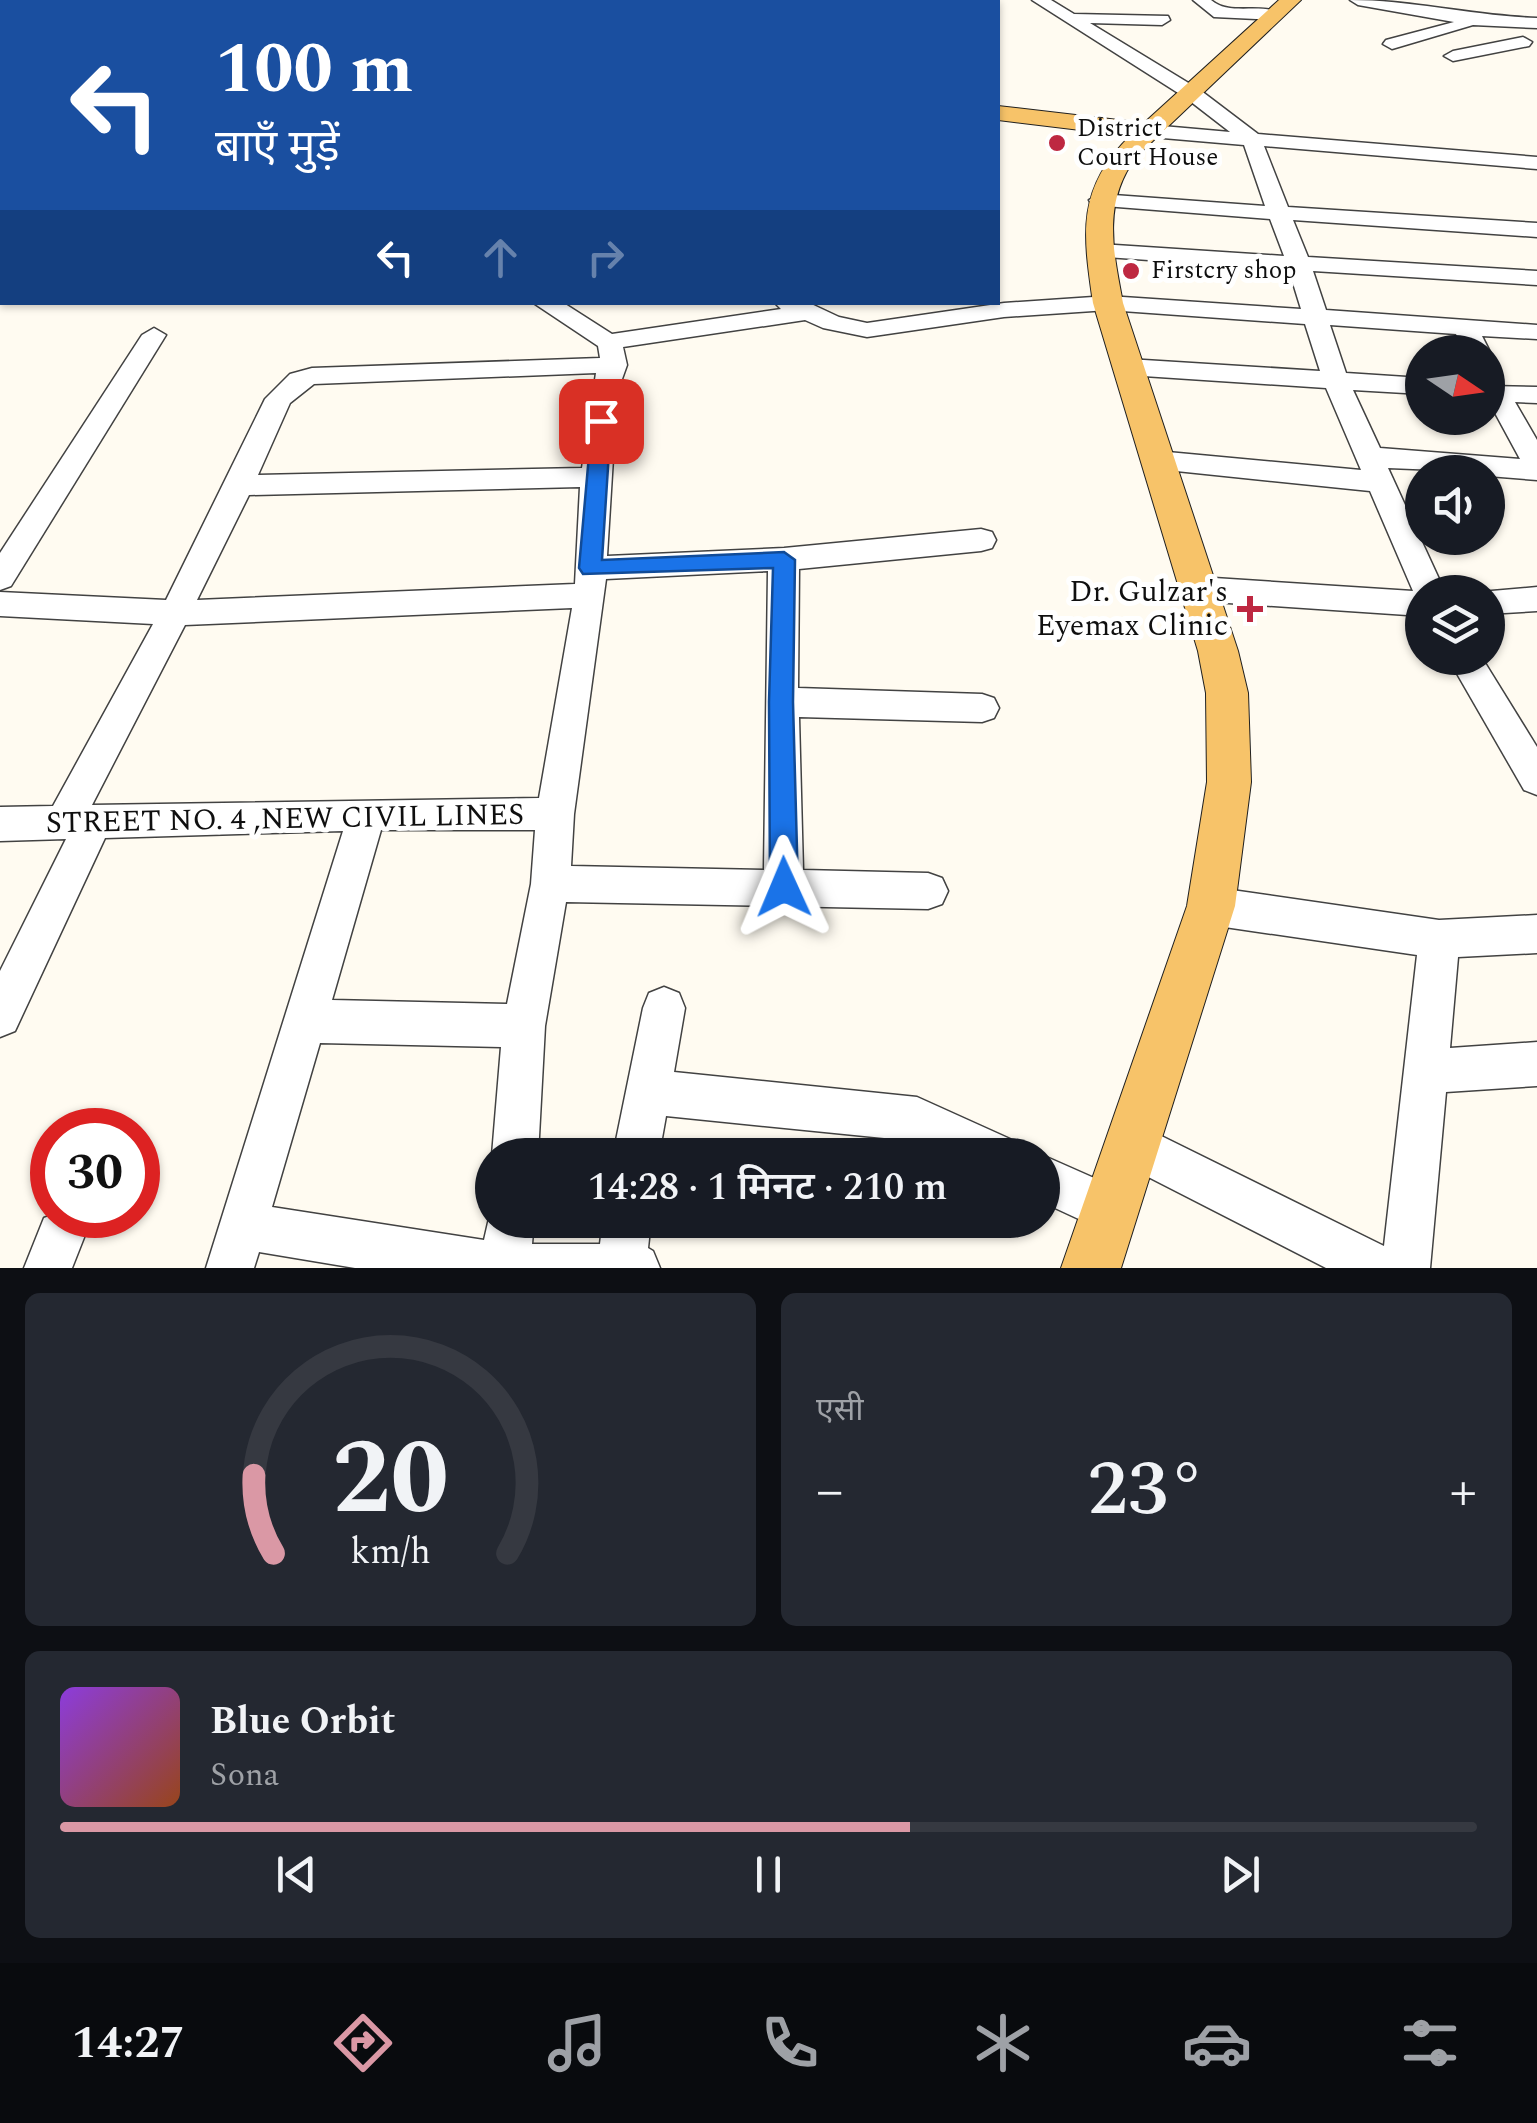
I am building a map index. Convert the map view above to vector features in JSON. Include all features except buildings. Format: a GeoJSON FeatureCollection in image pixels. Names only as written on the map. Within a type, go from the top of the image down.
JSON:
{"type":"FeatureCollection","features":[{"type":"Feature","properties":{"kind":"main road"},"geometry":{"type":"LineString","coordinates":[[1091,1268],[1211,906],[1229,782],[1224,679],[1108,303],[1100,251],[1100,200],[1112,170],[1283,7]]}},
{"type":"Feature","properties":{"kind":"main road"},"geometry":{"type":"LineString","coordinates":[[1000,112],[1151,130]]}},
{"type":"Feature","properties":{"kind":"street"},"geometry":{"type":"LineString","coordinates":[[636,0],[684,0]]}},
{"type":"Feature","properties":{"kind":"street"},"geometry":{"type":"LineString","coordinates":[[1040,0],[1194,94],[1251,138],[1299,264],[1335,380],[1421,575]]}},
{"type":"Feature","properties":{"kind":"street"},"geometry":{"type":"LineString","coordinates":[[1201,0],[1214,12],[1283,7]]}},
{"type":"Feature","properties":{"kind":"street"},"geometry":{"type":"LineString","coordinates":[[1358,0],[1478,20],[1537,22]]}},
{"type":"Feature","properties":{"kind":"street"},"geometry":{"type":"LineString","coordinates":[[1075,18],[1157,9]]}},
{"type":"Feature","properties":{"kind":"street"},"geometry":{"type":"LineString","coordinates":[[1392,44],[1478,20]]}},
{"type":"Feature","properties":{"kind":"street"},"geometry":{"type":"LineString","coordinates":[[1506,22],[1537,56]]}},
{"type":"Feature","properties":{"kind":"street"},"geometry":{"type":"LineString","coordinates":[[1454,56],[1523,42]]}},
{"type":"Feature","properties":{"kind":"street"},"geometry":{"type":"LineString","coordinates":[[1151,130],[1537,162]]}},
{"type":"Feature","properties":{"kind":"street"},"geometry":{"type":"LineString","coordinates":[[1100,200],[1534,234]]}},
{"type":"Feature","properties":{"kind":"street"},"geometry":{"type":"LineString","coordinates":[[1100,251],[1537,278]]}},
{"type":"Feature","properties":{"kind":"street"},"geometry":{"type":"LineString","coordinates":[[1,1012],[79,822],[176,613],[241,485],[278,399],[299,380],[611,353],[797,308],[832,323],[867,330],[1004,310],[1108,303],[1537,332]]}},
{"type":"Feature","properties":{"kind":"street"},"geometry":{"type":"LineString","coordinates":[[548,305],[611,353]]}},
{"type":"Feature","properties":{"kind":"street"},"geometry":{"type":"LineString","coordinates":[[896,305],[925,324]]}},
{"type":"Feature","properties":{"kind":"street"},"geometry":{"type":"LineString","coordinates":[[1465,327],[1469,335]]}},
{"type":"Feature","properties":{"kind":"street"},"geometry":{"type":"LineString","coordinates":[[0,578],[154,335]]}},
{"type":"Feature","properties":{"kind":"street","name":"STREET NO. 4 ,NEW CIVIL LINES"},"geometry":{"type":"LineString","coordinates":[[0,824],[367,814],[556,814],[590,582],[595,478],[611,353]]}},
{"type":"Feature","properties":{"kind":"street"},"geometry":{"type":"LineString","coordinates":[[1128,367],[1405,385]]}},
{"type":"Feature","properties":{"kind":"street"},"geometry":{"type":"LineString","coordinates":[[1505,389],[1537,395]]}},
{"type":"Feature","properties":{"kind":"street"},"geometry":{"type":"LineString","coordinates":[[1158,460],[1374,470],[1537,468],[1505,412]]}},
{"type":"Feature","properties":{"kind":"street"},"geometry":{"type":"LineString","coordinates":[[241,485],[595,478]]}},
{"type":"Feature","properties":{"kind":"street"},"geometry":{"type":"LineString","coordinates":[[0,604],[176,613],[590,582],[981,540]]}},
{"type":"Feature","properties":{"kind":"street"},"geometry":{"type":"LineString","coordinates":[[784,560],[784,887]]}},
{"type":"Feature","properties":{"kind":"street"},"geometry":{"type":"LineString","coordinates":[[1199,589],[1405,603]]}},
{"type":"Feature","properties":{"kind":"street"},"geometry":{"type":"LineString","coordinates":[[1505,601],[1537,599]]}},
{"type":"Feature","properties":{"kind":"street"},"geometry":{"type":"LineString","coordinates":[[1480,675],[1522,728],[1537,779]]}},
{"type":"Feature","properties":{"kind":"street"},"geometry":{"type":"LineString","coordinates":[[781,702],[982,708]]}},
{"type":"Feature","properties":{"kind":"street"},"geometry":{"type":"LineString","coordinates":[[367,814],[237,1247],[506,1268],[508,1238]]}},
{"type":"Feature","properties":{"kind":"street"},"geometry":{"type":"LineString","coordinates":[[516,1138],[524,1026],[550,884],[556,814]]}},
{"type":"Feature","properties":{"kind":"street"},"geometry":{"type":"LineString","coordinates":[[550,884],[928,891]]}},
{"type":"Feature","properties":{"kind":"street"},"geometry":{"type":"LineString","coordinates":[[1211,906],[1439,938],[1537,934]]}},
{"type":"Feature","properties":{"kind":"street"},"geometry":{"type":"LineString","coordinates":[[1406,1268],[1439,938]]}},
{"type":"Feature","properties":{"kind":"street"},"geometry":{"type":"LineString","coordinates":[[639,1138],[664,1008]]}},
{"type":"Feature","properties":{"kind":"street"},"geometry":{"type":"LineString","coordinates":[[305,1021],[524,1026]]}},
{"type":"Feature","properties":{"kind":"street"},"geometry":{"type":"LineString","coordinates":[[1427,1072],[1537,1064]]}},
{"type":"Feature","properties":{"kind":"street"},"geometry":{"type":"LineString","coordinates":[[648,1092],[917,1119],[958,1138]]}},
{"type":"Feature","properties":{"kind":"street"},"geometry":{"type":"LineString","coordinates":[[1134,1145],[1377,1268]]}},
{"type":"Feature","properties":{"kind":"street"},"geometry":{"type":"LineString","coordinates":[[1060,1186],[1111,1210]]}},
{"type":"Feature","properties":{"kind":"street"},"geometry":{"type":"LineString","coordinates":[[622,1268],[626,1238]]}},
{"type":"Feature","properties":{"kind":"street"},"geometry":{"type":"LineString","coordinates":[[531,1268],[636,1268]]}},
{"type":"Feature","properties":{"kind":"place","name":"District Court House"},"geometry":{"type":"Point","coordinates":[1057,143]}},
{"type":"Feature","properties":{"kind":"place","name":"Firstcry shop"},"geometry":{"type":"Point","coordinates":[1131,271]}},
{"type":"Feature","properties":{"kind":"place","name":"Dr. Gulzar's Eyemax Clinic"},"geometry":{"type":"Point","coordinates":[1250,609]}},
{"type":"Feature","properties":{"kind":"route"},"geometry":{"type":"LineString","coordinates":[[601,421],[590,568],[784,560],[784,887]]}}]}
